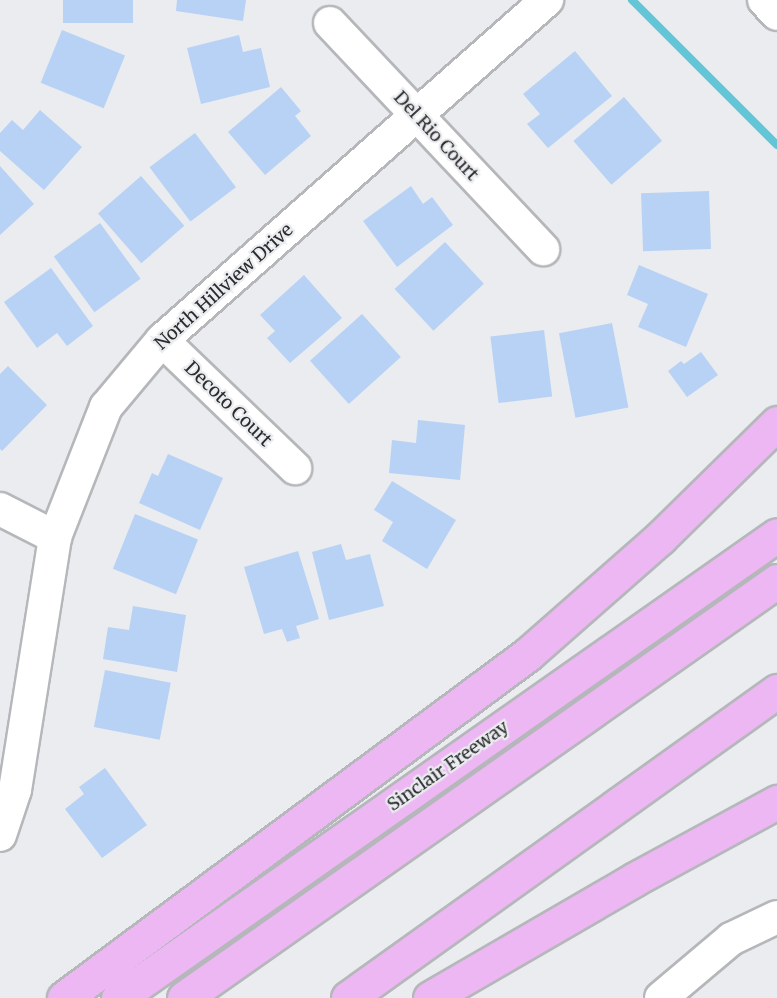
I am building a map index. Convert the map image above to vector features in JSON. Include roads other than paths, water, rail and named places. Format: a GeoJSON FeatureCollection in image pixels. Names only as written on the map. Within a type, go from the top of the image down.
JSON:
{"type":"FeatureCollection","features":[{"type":"Feature","properties":{"kind":"highway"},"geometry":{"type":"LineString","coordinates":[[64,998],[528,654],[660,538],[777,423]]}},
{"type":"Feature","properties":{"kind":"highway","name":"Sinclair Freeway"},"geometry":{"type":"LineString","coordinates":[[118,998],[777,535]]}},
{"type":"Feature","properties":{"kind":"highway"},"geometry":{"type":"LineString","coordinates":[[184,998],[777,581]]}},
{"type":"Feature","properties":{"kind":"highway"},"geometry":{"type":"LineString","coordinates":[[348,998],[777,691]]}},
{"type":"Feature","properties":{"kind":"highway"},"geometry":{"type":"LineString","coordinates":[[430,998],[635,879],[777,802]]}},
{"type":"Feature","properties":{"kind":"street","name":"North Hillview Drive"},"geometry":{"type":"LineString","coordinates":[[0,835],[15,790],[55,537],[106,407],[162,340],[547,0]]}},
{"type":"Feature","properties":{"kind":"street"},"geometry":{"type":"LineString","coordinates":[[764,0],[777,14]]}},
{"type":"Feature","properties":{"kind":"street","name":"Del Rio Court"},"geometry":{"type":"LineString","coordinates":[[330,23],[543,249]]}},
{"type":"Feature","properties":{"kind":"street","name":"Decoto Court"},"geometry":{"type":"LineString","coordinates":[[162,340],[295,468]]}},
{"type":"Feature","properties":{"kind":"street"},"geometry":{"type":"LineString","coordinates":[[0,509],[55,537]]}},
{"type":"Feature","properties":{"kind":"street"},"geometry":{"type":"LineString","coordinates":[[661,998],[730,939],[777,917]]}},
{"type":"Feature","properties":{"kind":"waterway"},"geometry":{"type":"LineString","coordinates":[[632,0],[777,145]]}}]}
